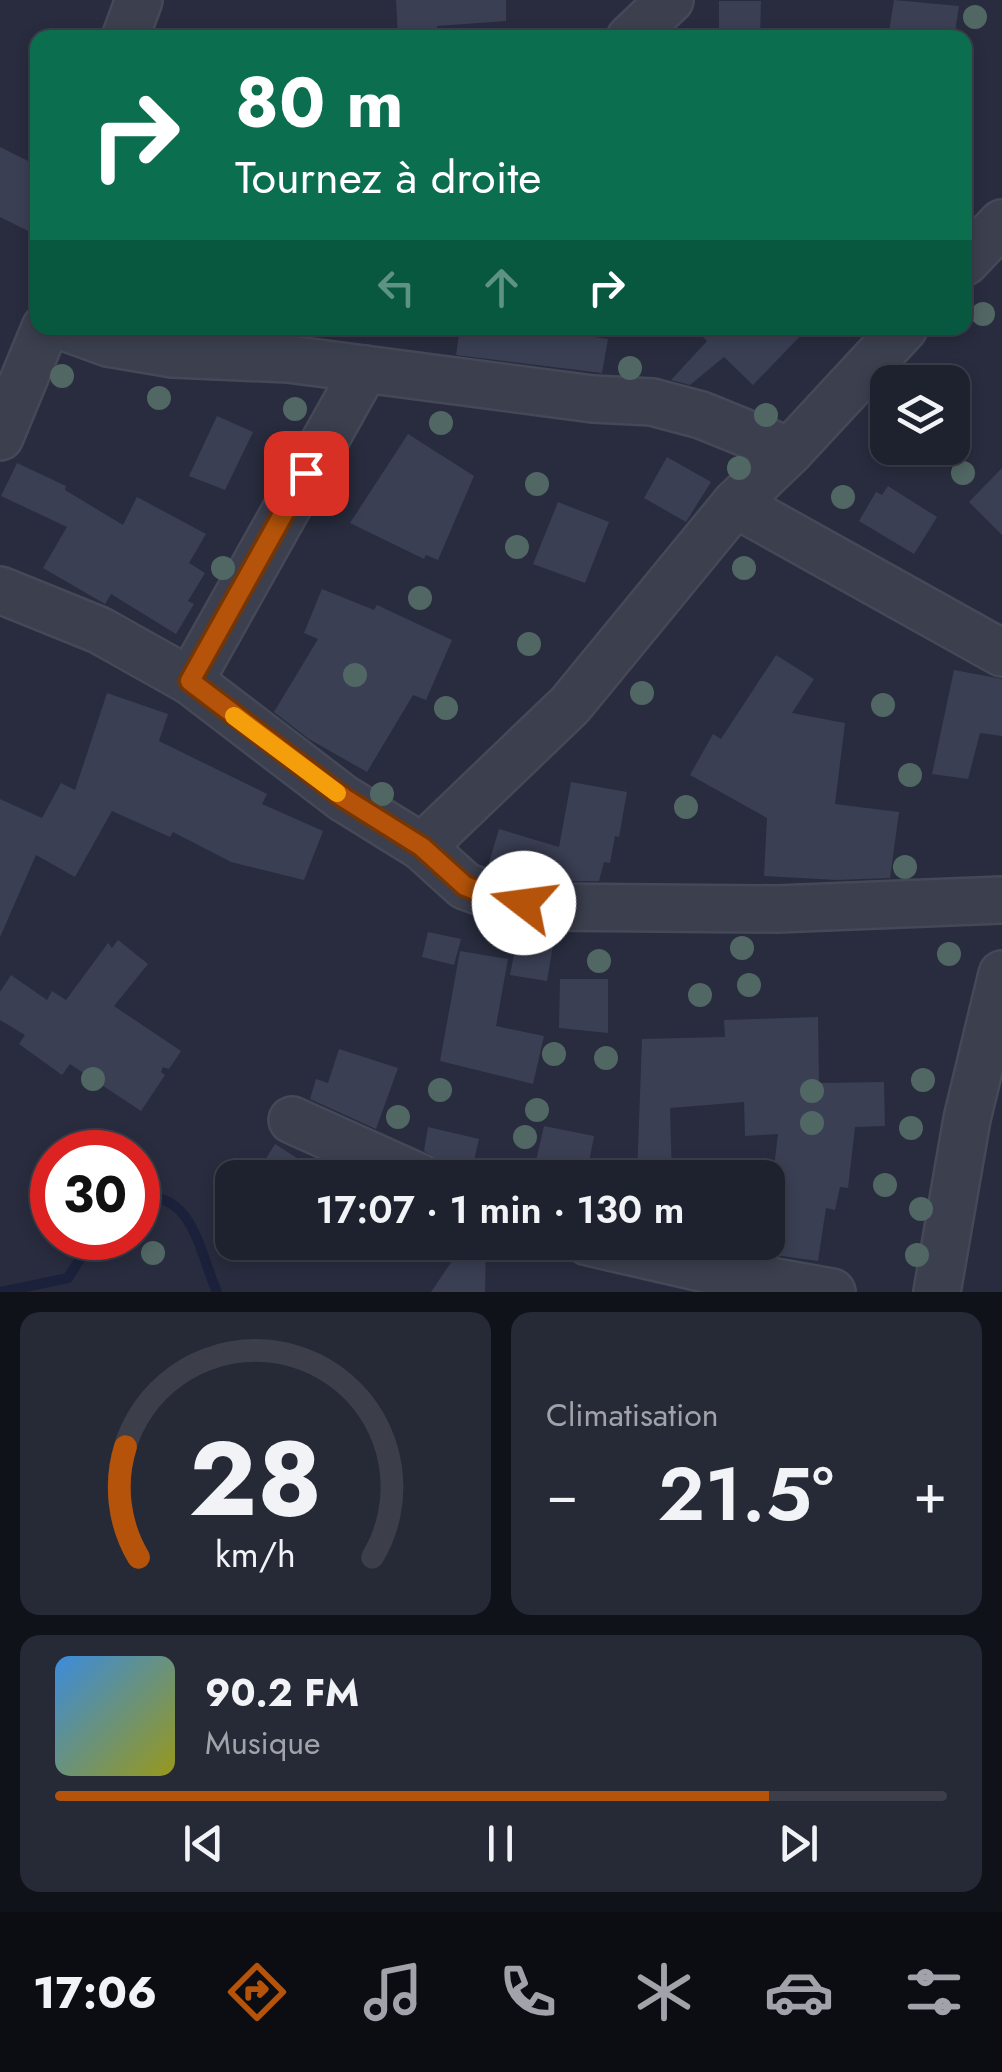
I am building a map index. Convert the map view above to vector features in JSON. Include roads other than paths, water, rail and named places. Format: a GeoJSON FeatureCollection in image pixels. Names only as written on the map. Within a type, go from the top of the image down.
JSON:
{"type":"FeatureCollection","features":[{"type":"Feature","properties":{"kind":"street"},"geometry":{"type":"LineString","coordinates":[[128,30],[139,0]]}},
{"type":"Feature","properties":{"kind":"street"},"geometry":{"type":"LineString","coordinates":[[638,30],[670,0]]}},
{"type":"Feature","properties":{"kind":"street"},"geometry":{"type":"LineString","coordinates":[[972,255],[1002,223]]}},
{"type":"Feature","properties":{"kind":"street"},"geometry":{"type":"LineString","coordinates":[[0,437],[42,335]]}},
{"type":"Feature","properties":{"kind":"street"},"geometry":{"type":"LineString","coordinates":[[86,335],[108,343],[173,354],[288,359],[593,400],[652,402],[701,415],[790,451]]}},
{"type":"Feature","properties":{"kind":"street"},"geometry":{"type":"LineString","coordinates":[[422,847],[570,705],[734,504],[790,451],[898,335]]}},
{"type":"Feature","properties":{"kind":"street"},"geometry":{"type":"LineString","coordinates":[[190,681],[365,369]]}},
{"type":"Feature","properties":{"kind":"street"},"geometry":{"type":"LineString","coordinates":[[734,504],[1002,653]]}},
{"type":"Feature","properties":{"kind":"street"},"geometry":{"type":"LineString","coordinates":[[0,590],[98,630],[190,681],[344,798],[422,847],[465,886],[502,900],[546,907],[777,909],[1002,900]]}},
{"type":"Feature","properties":{"kind":"street"},"geometry":{"type":"LineString","coordinates":[[937,1292],[967,1119],[1002,974]]}},
{"type":"Feature","properties":{"kind":"street"},"geometry":{"type":"LineString","coordinates":[[292,1120],[382,1160]]}},
{"type":"Feature","properties":{"kind":"street"},"geometry":{"type":"LineString","coordinates":[[667,1260],[832,1292]]}},
{"type":"Feature","properties":{"kind":"waterway"},"geometry":{"type":"LineString","coordinates":[[160,1199],[171,1203],[191,1227],[217,1292]]}},
{"type":"Feature","properties":{"kind":"waterway"},"geometry":{"type":"LineString","coordinates":[[1,1292],[68,1278],[79,1260]]}}]}
